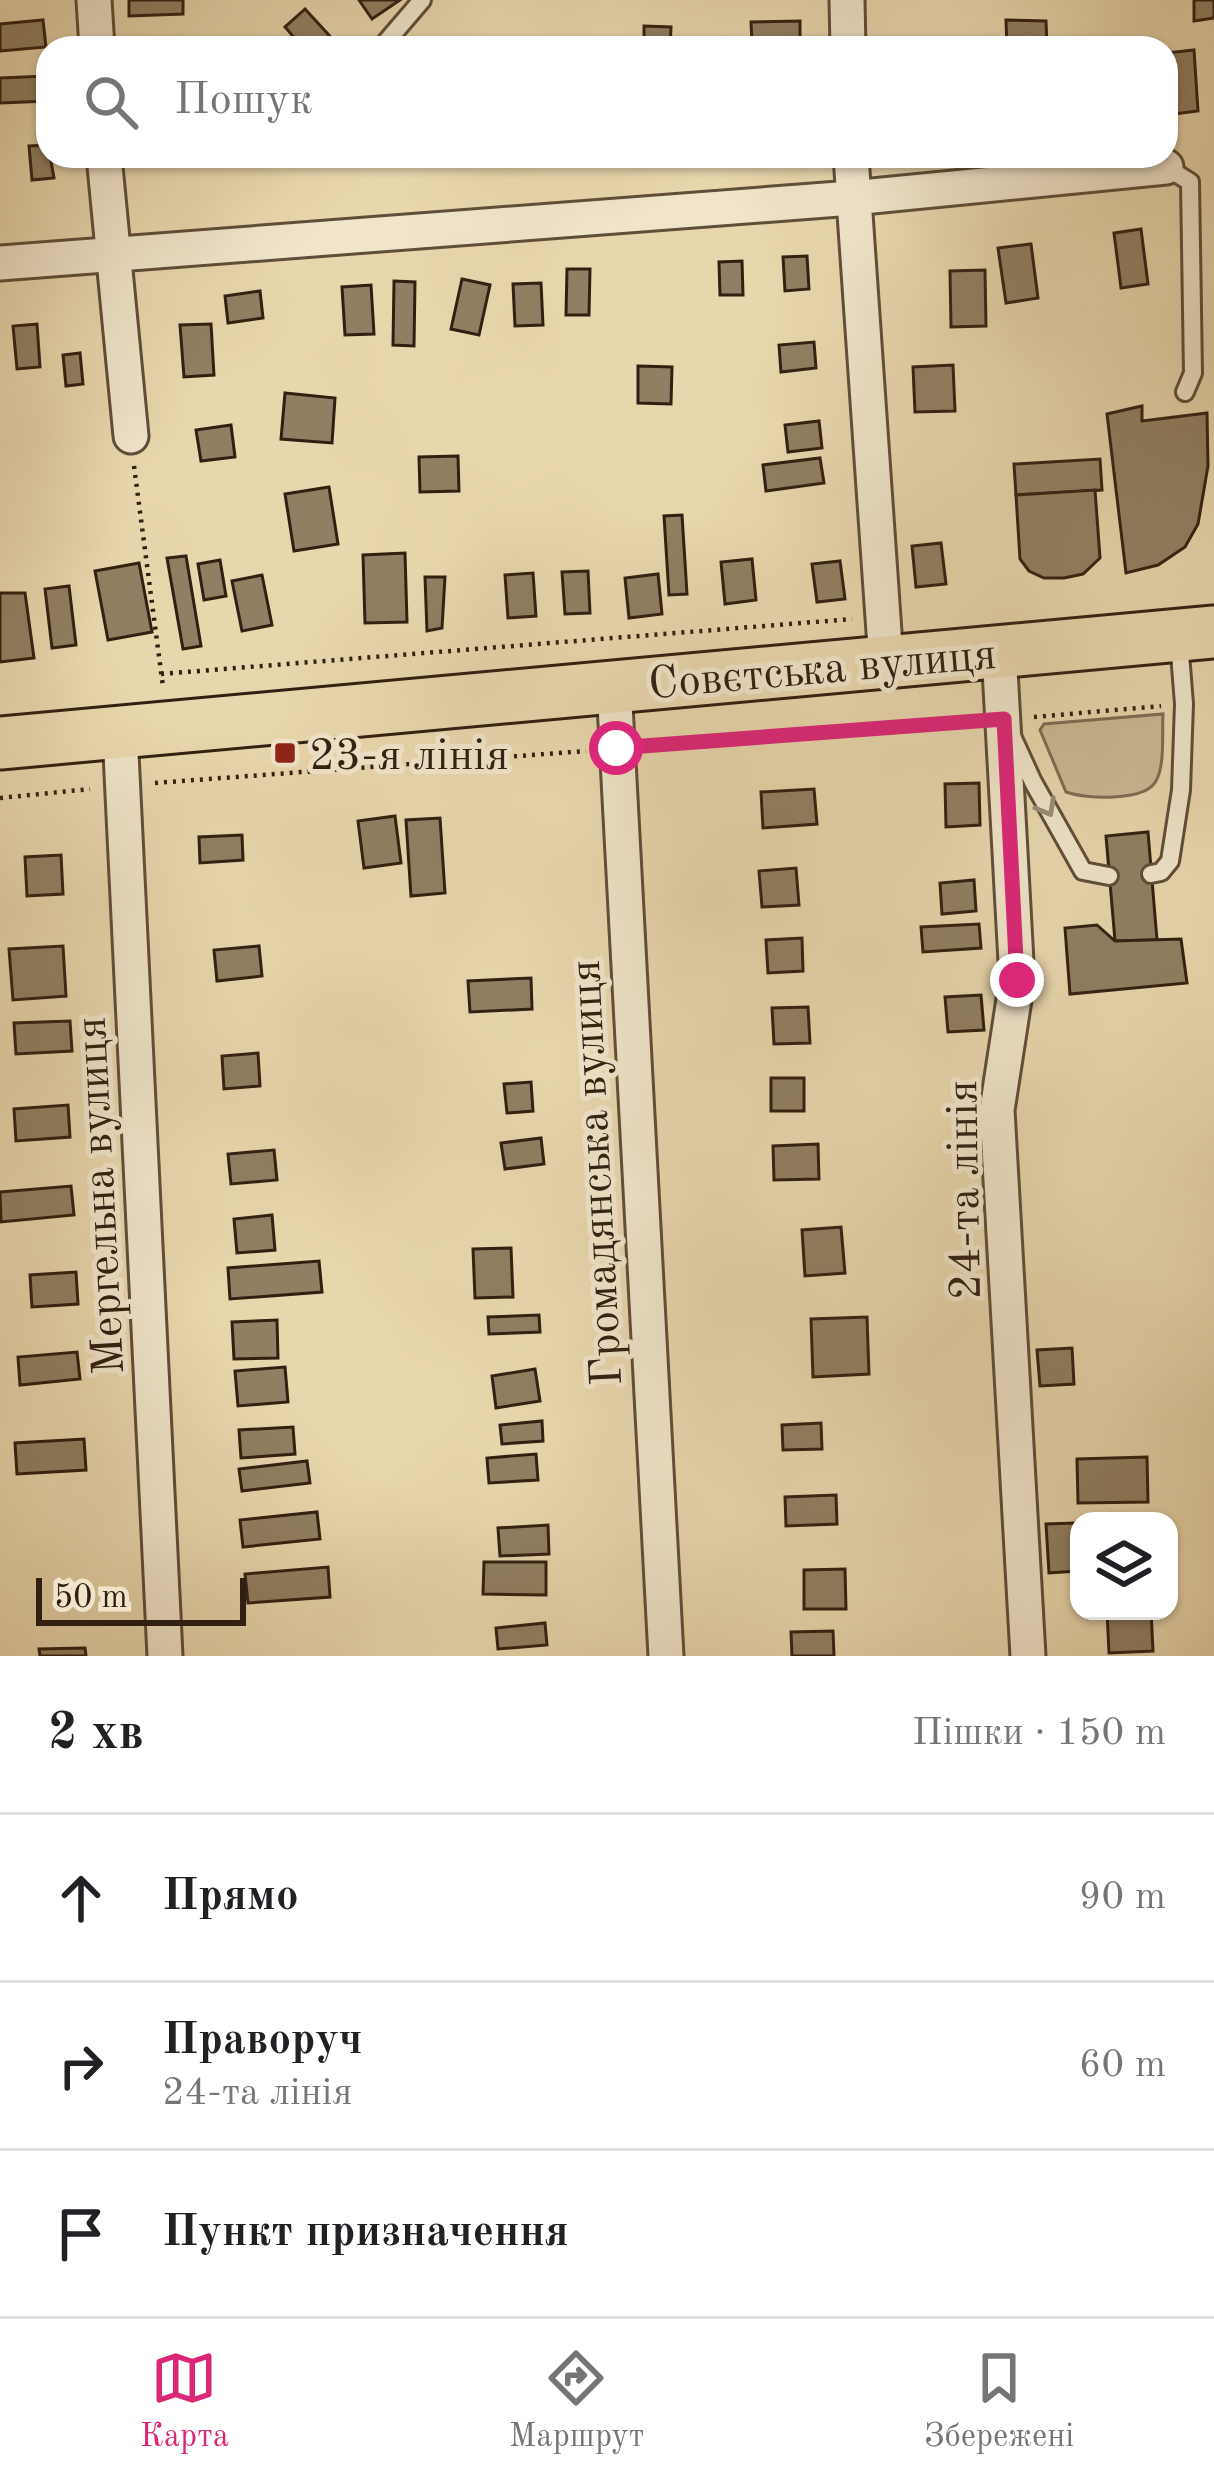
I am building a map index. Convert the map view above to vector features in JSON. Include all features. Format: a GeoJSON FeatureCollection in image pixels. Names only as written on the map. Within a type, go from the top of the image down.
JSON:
{"type":"FeatureCollection","features":[{"type":"Feature","properties":{"kind":"main road","name":"Совєтська вулиця"},"geometry":{"type":"LineString","coordinates":[[0,743],[614,686],[884,639],[999,651],[1197,633]]}},
{"type":"Feature","properties":{"kind":"street"},"geometry":{"type":"LineString","coordinates":[[94,0],[96,36]]}},
{"type":"Feature","properties":{"kind":"street"},"geometry":{"type":"LineString","coordinates":[[847,0],[848,36]]}},
{"type":"Feature","properties":{"kind":"street"},"geometry":{"type":"LineString","coordinates":[[105,168],[130,436]]}},
{"type":"Feature","properties":{"kind":"street"},"geometry":{"type":"LineString","coordinates":[[851,168],[884,639]]}},
{"type":"Feature","properties":{"kind":"street"},"geometry":{"type":"LineString","coordinates":[[0,263],[852,198],[1156,168]]}},
{"type":"Feature","properties":{"kind":"street","name":"24-та лінія"},"geometry":{"type":"LineString","coordinates":[[999,651],[1017,980],[997,1110],[1028,1656]]}},
{"type":"Feature","properties":{"kind":"street","name":"Громадянська вулиця"},"geometry":{"type":"LineString","coordinates":[[614,686],[665,1656]]}},
{"type":"Feature","properties":{"kind":"street","name":"Мергельна вулиця"},"geometry":{"type":"LineString","coordinates":[[144,730],[124,786],[165,1656]]}},
{"type":"Feature","properties":{"kind":"lane"},"geometry":{"type":"LineString","coordinates":[[391,36],[422,0]]}},
{"type":"Feature","properties":{"kind":"lane"},"geometry":{"type":"LineString","coordinates":[[1168,168],[1190,182],[1193,374],[1185,392]]}},
{"type":"Feature","properties":{"kind":"lane"},"geometry":{"type":"LineString","coordinates":[[1151,874],[1167,868],[1170,861],[1181,790],[1184,704],[1197,633]]}},
{"type":"Feature","properties":{"kind":"lane"},"geometry":{"type":"LineString","coordinates":[[1004,719],[1033,782],[1084,871],[1109,876]]}},
{"type":"Feature","properties":{"kind":"path"},"geometry":{"type":"LineString","coordinates":[[130,436],[161,674],[144,730]]}},
{"type":"Feature","properties":{"kind":"path"},"geometry":{"type":"LineString","coordinates":[[161,674],[884,639]]}},
{"type":"Feature","properties":{"kind":"path"},"geometry":{"type":"LineString","coordinates":[[0,798],[1184,704]]}},
{"type":"Feature","properties":{"kind":"shaded area"},"geometry":{"type":"Polygon","coordinates":[[[1163,714],[1161,766],[1150,788],[1114,797],[1066,792],[1040,730],[1044,724],[1163,714]]]}},
{"type":"Feature","properties":{"kind":"building"},"geometry":{"type":"Polygon","coordinates":[[[129,0],[183,0],[183,14],[129,16],[129,0]]]}},
{"type":"Feature","properties":{"kind":"building"},"geometry":{"type":"Polygon","coordinates":[[[359,0],[400,0],[372,19],[359,0]]]}},
{"type":"Feature","properties":{"kind":"building"},"geometry":{"type":"Polygon","coordinates":[[[1194,0],[1214,0],[1214,18],[1194,21],[1194,0]]]}},
{"type":"Feature","properties":{"kind":"building"},"geometry":{"type":"Polygon","coordinates":[[[305,9],[330,36],[293,36],[285,27],[305,9]]]}},
{"type":"Feature","properties":{"kind":"building"},"geometry":{"type":"Polygon","coordinates":[[[43,20],[45,36],[36,36],[36,48],[0,51],[0,24],[43,20]]]}},
{"type":"Feature","properties":{"kind":"building"},"geometry":{"type":"Polygon","coordinates":[[[1006,20],[1046,21],[1047,36],[1007,36],[1006,20]]]}},
{"type":"Feature","properties":{"kind":"building"},"geometry":{"type":"Polygon","coordinates":[[[800,21],[800,36],[752,36],[751,22],[800,21]]]}},
{"type":"Feature","properties":{"kind":"building"},"geometry":{"type":"Polygon","coordinates":[[[644,26],[671,27],[671,36],[644,36],[644,26]]]}},
{"type":"Feature","properties":{"kind":"building"},"geometry":{"type":"Polygon","coordinates":[[[1194,50],[1198,111],[1178,114],[1178,52],[1194,50]]]}},
{"type":"Feature","properties":{"kind":"building"},"geometry":{"type":"Polygon","coordinates":[[[36,76],[36,102],[0,103],[0,78],[36,76]]]}},
{"type":"Feature","properties":{"kind":"building"},"geometry":{"type":"Polygon","coordinates":[[[29,146],[36,146],[36,168],[52,168],[54,178],[32,180],[29,146]]]}},
{"type":"Feature","properties":{"kind":"building"},"geometry":{"type":"Polygon","coordinates":[[[1141,229],[1148,284],[1121,288],[1114,233],[1141,229]]]}},
{"type":"Feature","properties":{"kind":"building"},"geometry":{"type":"Polygon","coordinates":[[[1031,244],[1038,298],[1006,303],[998,248],[1031,244]]]}},
{"type":"Feature","properties":{"kind":"building"},"geometry":{"type":"Polygon","coordinates":[[[807,256],[809,289],[785,291],[783,257],[807,256]]]}},
{"type":"Feature","properties":{"kind":"building"},"geometry":{"type":"Polygon","coordinates":[[[742,261],[743,295],[720,295],[719,262],[742,261]]]}},
{"type":"Feature","properties":{"kind":"building"},"geometry":{"type":"Polygon","coordinates":[[[567,269],[590,269],[589,315],[566,315],[567,269]]]}},
{"type":"Feature","properties":{"kind":"building"},"geometry":{"type":"Polygon","coordinates":[[[985,270],[986,326],[951,327],[950,271],[985,270]]]}},
{"type":"Feature","properties":{"kind":"building"},"geometry":{"type":"Polygon","coordinates":[[[462,279],[490,285],[479,335],[451,329],[462,279]]]}},
{"type":"Feature","properties":{"kind":"building"},"geometry":{"type":"Polygon","coordinates":[[[394,281],[415,282],[414,346],[393,345],[394,281]]]}},
{"type":"Feature","properties":{"kind":"building"},"geometry":{"type":"Polygon","coordinates":[[[541,283],[543,325],[515,326],[513,284],[541,283]]]}},
{"type":"Feature","properties":{"kind":"building"},"geometry":{"type":"Polygon","coordinates":[[[371,285],[374,334],[345,335],[342,287],[371,285]]]}},
{"type":"Feature","properties":{"kind":"building"},"geometry":{"type":"Polygon","coordinates":[[[260,291],[263,318],[228,323],[225,296],[260,291]]]}},
{"type":"Feature","properties":{"kind":"building"},"geometry":{"type":"Polygon","coordinates":[[[37,324],[40,367],[17,369],[13,326],[37,324]]]}},
{"type":"Feature","properties":{"kind":"building"},"geometry":{"type":"Polygon","coordinates":[[[211,324],[214,375],[184,377],[180,325],[211,324]]]}},
{"type":"Feature","properties":{"kind":"building"},"geometry":{"type":"Polygon","coordinates":[[[814,342],[816,368],[781,372],[779,345],[814,342]]]}},
{"type":"Feature","properties":{"kind":"building"},"geometry":{"type":"Polygon","coordinates":[[[80,353],[83,384],[66,386],[63,355],[80,353]]]}},
{"type":"Feature","properties":{"kind":"building"},"geometry":{"type":"Polygon","coordinates":[[[953,365],[955,411],[915,412],[913,367],[953,365]]]}},
{"type":"Feature","properties":{"kind":"building"},"geometry":{"type":"Polygon","coordinates":[[[638,366],[672,367],[671,404],[638,403],[638,366]]]}},
{"type":"Feature","properties":{"kind":"building"},"geometry":{"type":"Polygon","coordinates":[[[285,393],[335,398],[332,443],[281,439],[285,393]]]}},
{"type":"Feature","properties":{"kind":"building"},"geometry":{"type":"Polygon","coordinates":[[[1142,406],[1142,421],[1207,413],[1208,466],[1198,524],[1185,547],[1158,565],[1126,573],[1107,414],[1142,406]]]}},
{"type":"Feature","properties":{"kind":"building"},"geometry":{"type":"Polygon","coordinates":[[[819,421],[822,448],[788,452],[785,425],[819,421]]]}},
{"type":"Feature","properties":{"kind":"building"},"geometry":{"type":"Polygon","coordinates":[[[231,425],[235,457],[201,461],[196,430],[231,425]]]}},
{"type":"Feature","properties":{"kind":"building"},"geometry":{"type":"Polygon","coordinates":[[[458,456],[459,491],[420,492],[419,457],[458,456]]]}},
{"type":"Feature","properties":{"kind":"building"},"geometry":{"type":"Polygon","coordinates":[[[820,458],[824,483],[766,491],[763,465],[820,458]]]}},
{"type":"Feature","properties":{"kind":"building"},"geometry":{"type":"Polygon","coordinates":[[[1100,459],[1102,490],[1016,495],[1014,464],[1100,459]]]}},
{"type":"Feature","properties":{"kind":"building"},"geometry":{"type":"Polygon","coordinates":[[[329,487],[338,544],[294,551],[285,494],[329,487]]]}},
{"type":"Feature","properties":{"kind":"building"},"geometry":{"type":"Polygon","coordinates":[[[1095,490],[1100,558],[1083,574],[1064,578],[1044,578],[1029,571],[1020,559],[1016,495],[1095,490]]]}},
{"type":"Feature","properties":{"kind":"building"},"geometry":{"type":"Polygon","coordinates":[[[682,515],[687,594],[669,595],[664,516],[682,515]]]}},
{"type":"Feature","properties":{"kind":"building"},"geometry":{"type":"Polygon","coordinates":[[[941,543],[946,584],[916,587],[912,546],[941,543]]]}},
{"type":"Feature","properties":{"kind":"building"},"geometry":{"type":"Polygon","coordinates":[[[405,553],[407,622],[365,623],[363,555],[405,553]]]}},
{"type":"Feature","properties":{"kind":"building"},"geometry":{"type":"Polygon","coordinates":[[[186,556],[201,646],[183,649],[167,558],[186,556]]]}},
{"type":"Feature","properties":{"kind":"building"},"geometry":{"type":"Polygon","coordinates":[[[752,559],[756,600],[725,604],[721,562],[752,559]]]}},
{"type":"Feature","properties":{"kind":"building"},"geometry":{"type":"Polygon","coordinates":[[[220,560],[226,596],[204,600],[198,564],[220,560]]]}},
{"type":"Feature","properties":{"kind":"building"},"geometry":{"type":"Polygon","coordinates":[[[840,561],[845,599],[817,602],[812,564],[840,561]]]}},
{"type":"Feature","properties":{"kind":"building"},"geometry":{"type":"Polygon","coordinates":[[[139,563],[152,632],[108,640],[95,571],[139,563]]]}},
{"type":"Feature","properties":{"kind":"building"},"geometry":{"type":"Polygon","coordinates":[[[588,571],[590,613],[565,614],[562,572],[588,571]]]}},
{"type":"Feature","properties":{"kind":"building"},"geometry":{"type":"Polygon","coordinates":[[[533,573],[536,616],[508,618],[505,575],[533,573]]]}},
{"type":"Feature","properties":{"kind":"building"},"geometry":{"type":"Polygon","coordinates":[[[658,574],[662,614],[629,618],[625,578],[658,574]]]}},
{"type":"Feature","properties":{"kind":"building"},"geometry":{"type":"Polygon","coordinates":[[[262,575],[272,625],[242,631],[232,581],[262,575]]]}},
{"type":"Feature","properties":{"kind":"building"},"geometry":{"type":"Polygon","coordinates":[[[425,577],[445,577],[442,628],[427,631],[425,577]]]}},
{"type":"Feature","properties":{"kind":"building"},"geometry":{"type":"Polygon","coordinates":[[[69,586],[76,645],[52,648],[45,589],[69,586]]]}},
{"type":"Feature","properties":{"kind":"building"},"geometry":{"type":"Polygon","coordinates":[[[0,593],[25,593],[34,658],[0,662],[0,593]]]}},
{"type":"Feature","properties":{"kind":"building"},"geometry":{"type":"Polygon","coordinates":[[[979,783],[980,825],[946,827],[945,784],[979,783]]]}},
{"type":"Feature","properties":{"kind":"building"},"geometry":{"type":"Polygon","coordinates":[[[814,789],[817,824],[763,828],[761,792],[814,789]]]}},
{"type":"Feature","properties":{"kind":"building"},"geometry":{"type":"Polygon","coordinates":[[[395,816],[401,863],[364,868],[358,821],[395,816]]]}},
{"type":"Feature","properties":{"kind":"building"},"geometry":{"type":"Polygon","coordinates":[[[440,818],[445,893],[411,896],[406,820],[440,818]]]}},
{"type":"Feature","properties":{"kind":"building"},"geometry":{"type":"Polygon","coordinates":[[[1148,832],[1157,940],[1115,941],[1106,836],[1148,832]]]}},
{"type":"Feature","properties":{"kind":"building"},"geometry":{"type":"Polygon","coordinates":[[[242,835],[243,860],[200,863],[199,837],[242,835]]]}},
{"type":"Feature","properties":{"kind":"building"},"geometry":{"type":"Polygon","coordinates":[[[61,855],[63,894],[27,896],[25,857],[61,855]]]}},
{"type":"Feature","properties":{"kind":"building"},"geometry":{"type":"Polygon","coordinates":[[[796,868],[799,905],[762,907],[759,871],[796,868]]]}},
{"type":"Feature","properties":{"kind":"building"},"geometry":{"type":"Polygon","coordinates":[[[974,880],[976,911],[942,914],[940,883],[974,880]]]}},
{"type":"Feature","properties":{"kind":"building"},"geometry":{"type":"Polygon","coordinates":[[[979,924],[981,948],[923,952],[921,927],[979,924]]]}},
{"type":"Feature","properties":{"kind":"building"},"geometry":{"type":"Polygon","coordinates":[[[1097,925],[1115,941],[1181,939],[1187,983],[1070,994],[1065,928],[1097,925]]]}},
{"type":"Feature","properties":{"kind":"building"},"geometry":{"type":"Polygon","coordinates":[[[802,938],[803,971],[768,973],[766,940],[802,938]]]}},
{"type":"Feature","properties":{"kind":"building"},"geometry":{"type":"Polygon","coordinates":[[[63,946],[66,996],[13,1000],[9,949],[63,946]]]}},
{"type":"Feature","properties":{"kind":"building"},"geometry":{"type":"Polygon","coordinates":[[[259,946],[262,976],[217,981],[214,950],[259,946]]]}},
{"type":"Feature","properties":{"kind":"building"},"geometry":{"type":"Polygon","coordinates":[[[531,978],[532,1009],[470,1012],[468,981],[531,978]]]}},
{"type":"Feature","properties":{"kind":"building"},"geometry":{"type":"Polygon","coordinates":[[[981,995],[984,1030],[948,1032],[945,997],[981,995]]]}},
{"type":"Feature","properties":{"kind":"building"},"geometry":{"type":"Polygon","coordinates":[[[808,1007],[810,1043],[774,1044],[772,1008],[808,1007]]]}},
{"type":"Feature","properties":{"kind":"building"},"geometry":{"type":"Polygon","coordinates":[[[70,1021],[72,1051],[16,1054],[14,1023],[70,1021]]]}},
{"type":"Feature","properties":{"kind":"building"},"geometry":{"type":"Polygon","coordinates":[[[258,1053],[260,1086],[224,1089],[222,1056],[258,1053]]]}},
{"type":"Feature","properties":{"kind":"building"},"geometry":{"type":"Polygon","coordinates":[[[771,1078],[804,1078],[804,1111],[771,1111],[771,1078]]]}},
{"type":"Feature","properties":{"kind":"building"},"geometry":{"type":"Polygon","coordinates":[[[531,1082],[533,1111],[507,1113],[504,1084],[531,1082]]]}},
{"type":"Feature","properties":{"kind":"building"},"geometry":{"type":"Polygon","coordinates":[[[68,1105],[70,1137],[16,1141],[14,1109],[68,1105]]]}},
{"type":"Feature","properties":{"kind":"building"},"geometry":{"type":"Polygon","coordinates":[[[541,1138],[544,1164],[505,1169],[501,1143],[541,1138]]]}},
{"type":"Feature","properties":{"kind":"building"},"geometry":{"type":"Polygon","coordinates":[[[818,1144],[819,1179],[774,1180],[773,1146],[818,1144]]]}},
{"type":"Feature","properties":{"kind":"building"},"geometry":{"type":"Polygon","coordinates":[[[274,1150],[277,1180],[231,1184],[228,1154],[274,1150]]]}},
{"type":"Feature","properties":{"kind":"building"},"geometry":{"type":"Polygon","coordinates":[[[71,1186],[74,1215],[1,1222],[0,1192],[71,1186]]]}},
{"type":"Feature","properties":{"kind":"building"},"geometry":{"type":"Polygon","coordinates":[[[272,1215],[275,1250],[237,1253],[234,1219],[272,1215]]]}},
{"type":"Feature","properties":{"kind":"building"},"geometry":{"type":"Polygon","coordinates":[[[841,1227],[845,1273],[805,1276],[802,1230],[841,1227]]]}},
{"type":"Feature","properties":{"kind":"building"},"geometry":{"type":"Polygon","coordinates":[[[511,1248],[513,1297],[475,1298],[473,1249],[511,1248]]]}},
{"type":"Feature","properties":{"kind":"building"},"geometry":{"type":"Polygon","coordinates":[[[319,1261],[322,1292],[230,1299],[228,1268],[319,1261]]]}},
{"type":"Feature","properties":{"kind":"building"},"geometry":{"type":"Polygon","coordinates":[[[76,1272],[78,1304],[32,1307],[30,1275],[76,1272]]]}},
{"type":"Feature","properties":{"kind":"building"},"geometry":{"type":"Polygon","coordinates":[[[539,1315],[540,1332],[489,1334],[488,1317],[539,1315]]]}},
{"type":"Feature","properties":{"kind":"building"},"geometry":{"type":"Polygon","coordinates":[[[867,1317],[869,1374],[813,1377],[811,1319],[867,1317]]]}},
{"type":"Feature","properties":{"kind":"building"},"geometry":{"type":"Polygon","coordinates":[[[277,1320],[278,1358],[234,1359],[232,1322],[277,1320]]]}},
{"type":"Feature","properties":{"kind":"building"},"geometry":{"type":"Polygon","coordinates":[[[1072,1348],[1074,1384],[1040,1386],[1037,1350],[1072,1348]]]}},
{"type":"Feature","properties":{"kind":"building"},"geometry":{"type":"Polygon","coordinates":[[[77,1352],[80,1379],[20,1385],[18,1357],[77,1352]]]}},
{"type":"Feature","properties":{"kind":"building"},"geometry":{"type":"Polygon","coordinates":[[[285,1367],[288,1402],[238,1406],[235,1371],[285,1367]]]}},
{"type":"Feature","properties":{"kind":"building"},"geometry":{"type":"Polygon","coordinates":[[[535,1369],[540,1401],[496,1408],[492,1376],[535,1369]]]}},
{"type":"Feature","properties":{"kind":"building"},"geometry":{"type":"Polygon","coordinates":[[[542,1421],[543,1441],[502,1444],[500,1425],[542,1421]]]}},
{"type":"Feature","properties":{"kind":"building"},"geometry":{"type":"Polygon","coordinates":[[[821,1423],[822,1449],[783,1450],[782,1425],[821,1423]]]}},
{"type":"Feature","properties":{"kind":"building"},"geometry":{"type":"Polygon","coordinates":[[[293,1427],[295,1454],[241,1458],[239,1430],[293,1427]]]}},
{"type":"Feature","properties":{"kind":"building"},"geometry":{"type":"Polygon","coordinates":[[[84,1439],[86,1470],[17,1474],[15,1443],[84,1439]]]}},
{"type":"Feature","properties":{"kind":"building"},"geometry":{"type":"Polygon","coordinates":[[[536,1454],[538,1480],[489,1483],[487,1458],[536,1454]]]}},
{"type":"Feature","properties":{"kind":"building"},"geometry":{"type":"Polygon","coordinates":[[[1147,1457],[1148,1502],[1078,1503],[1077,1459],[1147,1457]]]}},
{"type":"Feature","properties":{"kind":"building"},"geometry":{"type":"Polygon","coordinates":[[[307,1461],[310,1483],[242,1491],[239,1469],[307,1461]]]}},
{"type":"Feature","properties":{"kind":"building"},"geometry":{"type":"Polygon","coordinates":[[[836,1495],[837,1524],[786,1526],[785,1497],[836,1495]]]}},
{"type":"Feature","properties":{"kind":"building"},"geometry":{"type":"Polygon","coordinates":[[[317,1512],[320,1539],[243,1547],[240,1520],[317,1512]]]}},
{"type":"Feature","properties":{"kind":"building"},"geometry":{"type":"Polygon","coordinates":[[[1070,1523],[1070,1572],[1049,1573],[1046,1524],[1070,1523]]]}},
{"type":"Feature","properties":{"kind":"building"},"geometry":{"type":"Polygon","coordinates":[[[548,1525],[549,1554],[500,1556],[498,1528],[548,1525]]]}},
{"type":"Feature","properties":{"kind":"building"},"geometry":{"type":"Polygon","coordinates":[[[484,1562],[546,1562],[546,1595],[483,1594],[484,1562]]]}},
{"type":"Feature","properties":{"kind":"building"},"geometry":{"type":"Polygon","coordinates":[[[328,1567],[330,1597],[248,1603],[245,1574],[328,1567]]]}},
{"type":"Feature","properties":{"kind":"building"},"geometry":{"type":"Polygon","coordinates":[[[845,1569],[846,1609],[804,1609],[804,1570],[845,1569]]]}},
{"type":"Feature","properties":{"kind":"building"},"geometry":{"type":"Polygon","coordinates":[[[1107,1620],[1151,1620],[1153,1651],[1109,1653],[1107,1620]]]}},
{"type":"Feature","properties":{"kind":"building"},"geometry":{"type":"Polygon","coordinates":[[[545,1623],[547,1645],[498,1649],[496,1628],[545,1623]]]}},
{"type":"Feature","properties":{"kind":"building"},"geometry":{"type":"Polygon","coordinates":[[[833,1631],[834,1656],[792,1656],[791,1632],[833,1631]]]}},
{"type":"Feature","properties":{"kind":"building"},"geometry":{"type":"Polygon","coordinates":[[[85,1648],[86,1656],[40,1656],[39,1649],[85,1648]]]}},
{"type":"Feature","properties":{"kind":"place","name":"23-я лінія"},"geometry":{"type":"Point","coordinates":[285,753]}},
{"type":"Feature","properties":{"kind":"route"},"geometry":{"type":"LineString","coordinates":[[616,748],[1004,719],[1017,980]]}}]}
